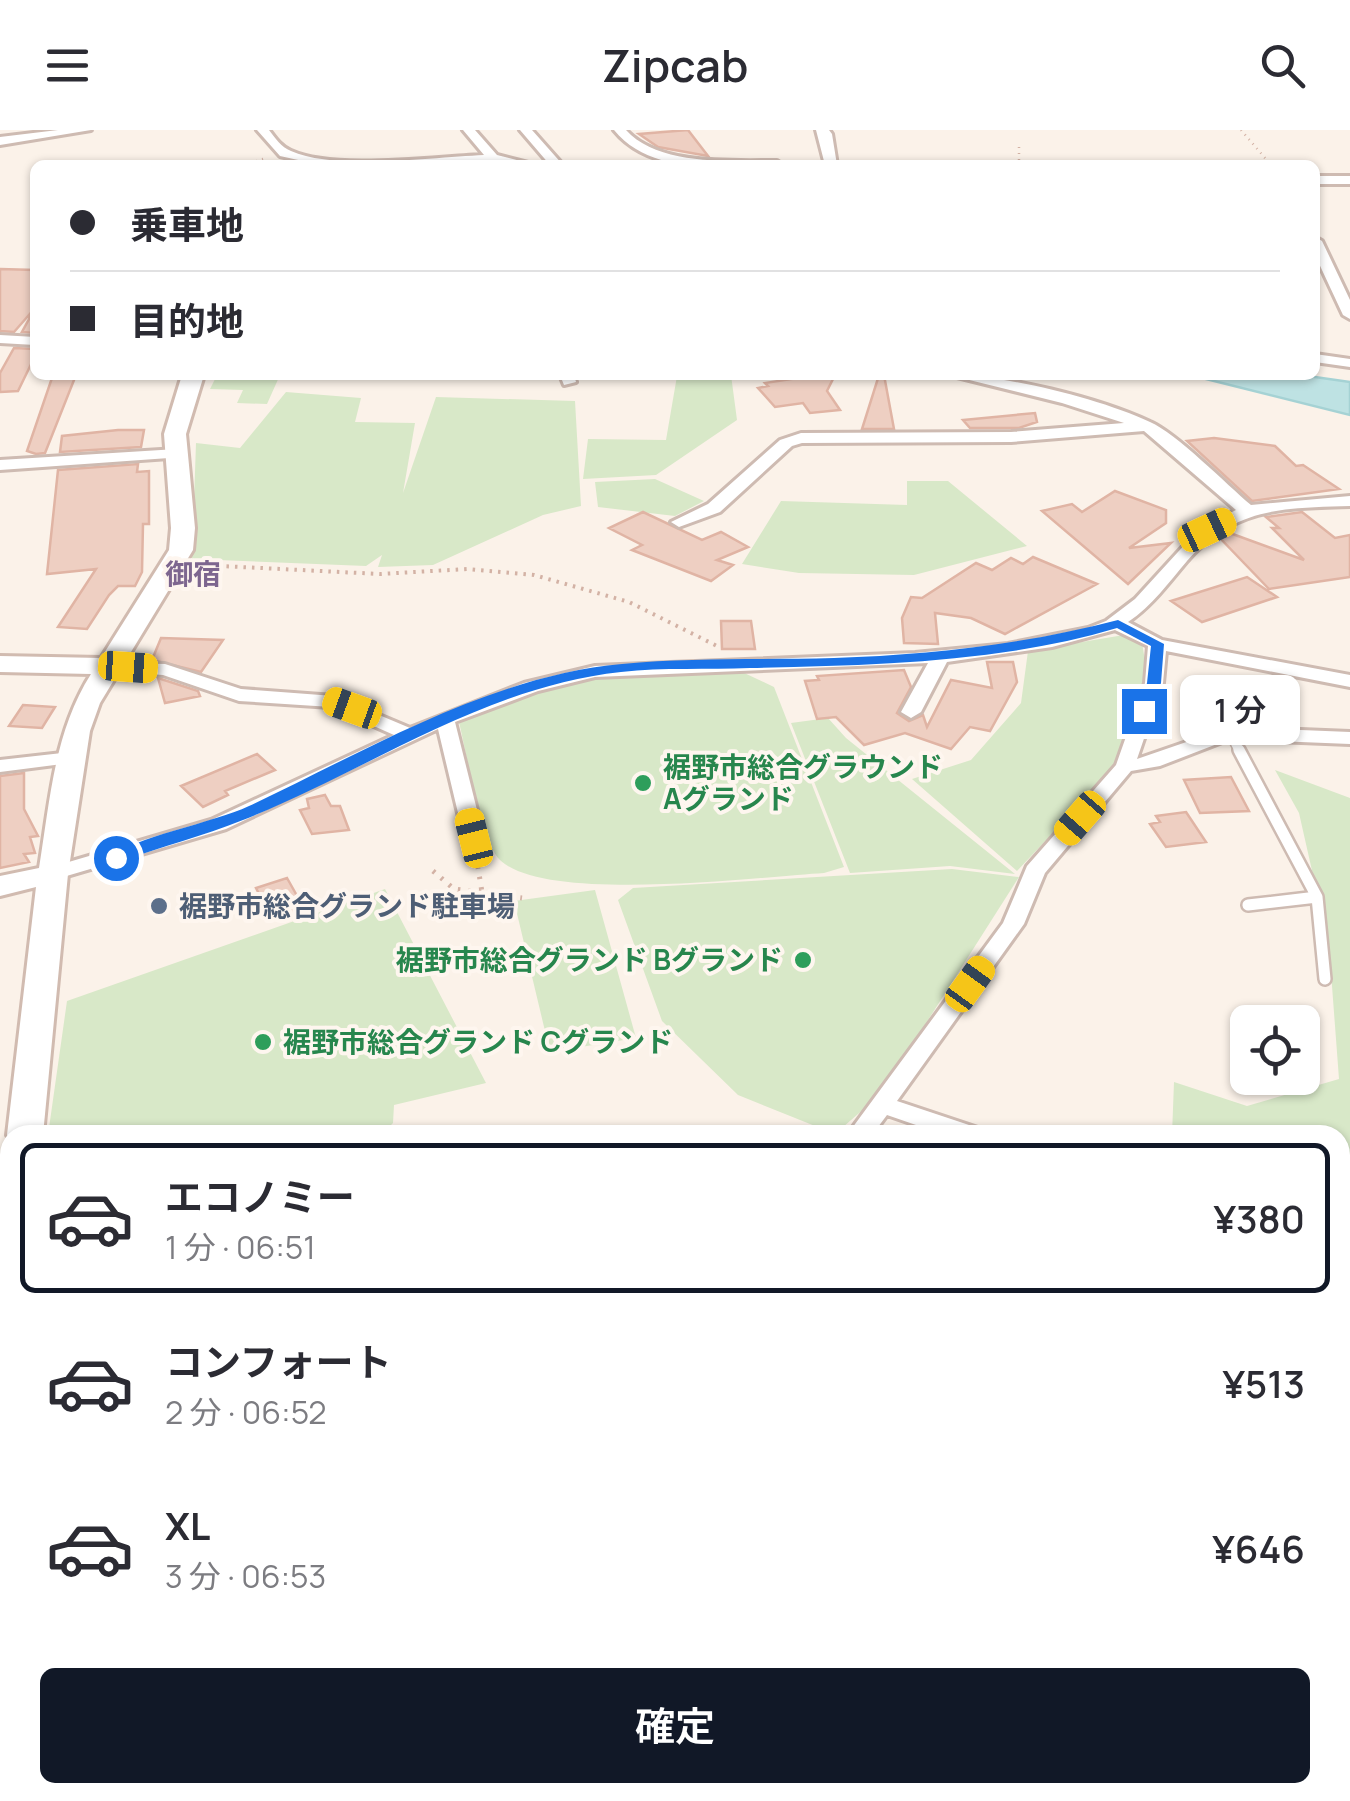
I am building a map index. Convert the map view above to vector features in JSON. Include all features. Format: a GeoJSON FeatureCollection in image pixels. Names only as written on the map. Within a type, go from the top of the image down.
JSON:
{"type":"FeatureCollection","features":[{"type":"Feature","properties":{"kind":"street"},"geometry":{"type":"LineString","coordinates":[[0,141],[85,130]]}},
{"type":"Feature","properties":{"kind":"street"},"geometry":{"type":"LineString","coordinates":[[263,130],[281,152],[318,160]]}},
{"type":"Feature","properties":{"kind":"street"},"geometry":{"type":"LineString","coordinates":[[468,130],[493,158]]}},
{"type":"Feature","properties":{"kind":"street"},"geometry":{"type":"LineString","coordinates":[[526,130],[553,160]]}},
{"type":"Feature","properties":{"kind":"street"},"geometry":{"type":"LineString","coordinates":[[620,130],[642,151],[681,160]]}},
{"type":"Feature","properties":{"kind":"street"},"geometry":{"type":"LineString","coordinates":[[822,130],[830,160]]}},
{"type":"Feature","properties":{"kind":"street"},"geometry":{"type":"LineString","coordinates":[[637,160],[642,151]]}},
{"type":"Feature","properties":{"kind":"street"},"geometry":{"type":"LineString","coordinates":[[442,160],[504,160]]}},
{"type":"Feature","properties":{"kind":"street"},"geometry":{"type":"LineString","coordinates":[[1320,180],[1350,180]]}},
{"type":"Feature","properties":{"kind":"street"},"geometry":{"type":"LineString","coordinates":[[1320,252],[1350,315]]}},
{"type":"Feature","properties":{"kind":"street"},"geometry":{"type":"LineString","coordinates":[[0,361],[6,340]]}},
{"type":"Feature","properties":{"kind":"street"},"geometry":{"type":"LineString","coordinates":[[1320,359],[1350,363]]}},
{"type":"Feature","properties":{"kind":"street"},"geometry":{"type":"LineString","coordinates":[[26,1125],[53,874],[71,758],[86,703],[180,550],[183,528],[178,423],[191,380]]}},
{"type":"Feature","properties":{"kind":"street"},"geometry":{"type":"LineString","coordinates":[[978,380],[1066,400],[1148,426],[1248,511]]}},
{"type":"Feature","properties":{"kind":"street"},"geometry":{"type":"LineString","coordinates":[[680,522],[714,508],[786,444],[801,438],[1010,437],[1148,426]]}},
{"type":"Feature","properties":{"kind":"street"},"geometry":{"type":"LineString","coordinates":[[0,465],[178,454]]}},
{"type":"Feature","properties":{"kind":"street"},"geometry":{"type":"LineString","coordinates":[[0,886],[53,874],[239,816],[445,719],[522,688],[621,668],[942,654],[1068,638],[1118,624],[1141,606],[1207,530],[1248,511],[1350,501]]}},
{"type":"Feature","properties":{"kind":"street"},"geometry":{"type":"LineString","coordinates":[[1118,624],[1158,644],[1350,681]]}},
{"type":"Feature","properties":{"kind":"street"},"geometry":{"type":"LineString","coordinates":[[867,1125],[1013,924],[1036,871],[1126,766],[1154,683],[1158,644]]}},
{"type":"Feature","properties":{"kind":"street"},"geometry":{"type":"LineString","coordinates":[[911,712],[942,654]]}},
{"type":"Feature","properties":{"kind":"street"},"geometry":{"type":"LineString","coordinates":[[0,664],[165,670],[239,695],[334,702],[410,735]]}},
{"type":"Feature","properties":{"kind":"street"},"geometry":{"type":"LineString","coordinates":[[445,719],[474,838]]}},
{"type":"Feature","properties":{"kind":"street"},"geometry":{"type":"LineString","coordinates":[[1126,766],[1148,766],[1230,732],[1350,738]]}},
{"type":"Feature","properties":{"kind":"street"},"geometry":{"type":"LineString","coordinates":[[0,766],[71,758]]}},
{"type":"Feature","properties":{"kind":"street"},"geometry":{"type":"LineString","coordinates":[[883,1104],[943,1125]]}},
{"type":"Feature","properties":{"kind":"lane"},"geometry":{"type":"LineString","coordinates":[[1230,732],[1318,897],[1326,979]]}},
{"type":"Feature","properties":{"kind":"lane"},"geometry":{"type":"LineString","coordinates":[[1248,904],[1318,897]]}},
{"type":"Feature","properties":{"kind":"path"},"geometry":{"type":"LineString","coordinates":[[1241,130],[1267,160]]}},
{"type":"Feature","properties":{"kind":"path"},"geometry":{"type":"LineString","coordinates":[[1019,160],[1020,147]]}},
{"type":"Feature","properties":{"kind":"path"},"geometry":{"type":"LineString","coordinates":[[173,564],[407,574],[466,569],[541,577],[598,588],[683,625],[722,649],[732,666]]}},
{"type":"Feature","properties":{"kind":"path"},"geometry":{"type":"LineString","coordinates":[[474,838],[482,892]]}},
{"type":"Feature","properties":{"kind":"path"},"geometry":{"type":"LineString","coordinates":[[433,871],[454,890],[522,898]]}},
{"type":"Feature","properties":{"kind":"green space"},"geometry":{"type":"Polygon","coordinates":[[[214,380],[278,380],[267,404],[237,403],[243,390],[210,389],[214,380]]]}},
{"type":"Feature","properties":{"kind":"green space"},"geometry":{"type":"Polygon","coordinates":[[[676,380],[732,380],[737,420],[656,475],[583,479],[588,439],[666,440],[676,380]]]}},
{"type":"Feature","properties":{"kind":"green space"},"geometry":{"type":"Polygon","coordinates":[[[286,392],[361,398],[355,422],[415,423],[403,493],[436,397],[575,401],[581,506],[543,515],[433,565],[378,567],[382,555],[366,566],[192,559],[196,443],[240,448],[286,392]]]}},
{"type":"Feature","properties":{"kind":"green space"},"geometry":{"type":"Polygon","coordinates":[[[655,479],[704,501],[675,516],[598,507],[595,482],[655,479]]]}},
{"type":"Feature","properties":{"kind":"green space"},"geometry":{"type":"Polygon","coordinates":[[[907,481],[948,481],[1027,546],[914,575],[799,573],[742,564],[781,501],[907,505],[907,481]]]}},
{"type":"Feature","properties":{"kind":"green space"},"geometry":{"type":"Polygon","coordinates":[[[1124,635],[1142,642],[1148,680],[1121,761],[1017,871],[912,779],[971,760],[1021,703],[1028,651],[1124,635]]]}},
{"type":"Feature","properties":{"kind":"green space","name":"裾野市総合グラウンド Aグランド"},"geometry":{"type":"Polygon","coordinates":[[[740,671],[774,687],[844,867],[824,873],[752,879],[605,885],[524,873],[500,860],[481,816],[459,722],[528,693],[599,678],[740,671]]]}},
{"type":"Feature","properties":{"kind":"green space"},"geometry":{"type":"Polygon","coordinates":[[[828,718],[846,738],[1015,874],[950,866],[850,873],[791,723],[828,718]]]}},
{"type":"Feature","properties":{"kind":"green space"},"geometry":{"type":"Polygon","coordinates":[[[1275,770],[1350,798],[1350,1125],[1172,1125],[1174,1082],[1247,1106],[1284,1095],[1320,1095],[1320,1085],[1339,1079],[1329,946],[1299,813],[1275,770]]]}},
{"type":"Feature","properties":{"kind":"green space","name":"裾野市総合グランド Bグランド"},"geometry":{"type":"Polygon","coordinates":[[[952,869],[1019,877],[881,1094],[845,1125],[813,1125],[738,1095],[662,1021],[618,900],[633,888],[952,869]]]}},
{"type":"Feature","properties":{"kind":"green space","name":"裾野市総合グランド Cグランド"},"geometry":{"type":"Polygon","coordinates":[[[385,889],[486,1083],[394,1105],[391,1125],[49,1125],[67,1001],[385,889]]]}},
{"type":"Feature","properties":{"kind":"green space"},"geometry":{"type":"Polygon","coordinates":[[[595,890],[636,1038],[550,1052],[514,901],[595,890]]]}},
{"type":"Feature","properties":{"kind":"water"},"geometry":{"type":"Polygon","coordinates":[[[1320,378],[1350,382],[1350,415],[1210,380],[1320,378]]]}},
{"type":"Feature","properties":{"kind":"building"},"geometry":{"type":"Polygon","coordinates":[[[688,130],[708,156],[658,147],[639,134],[688,130]]]}},
{"type":"Feature","properties":{"kind":"building"},"geometry":{"type":"Polygon","coordinates":[[[0,269],[30,270],[30,314],[14,332],[0,331],[0,269]]]}},
{"type":"Feature","properties":{"kind":"building"},"geometry":{"type":"Polygon","coordinates":[[[14,348],[30,349],[30,366],[18,391],[0,392],[0,373],[14,348]]]}},
{"type":"Feature","properties":{"kind":"building"},"geometry":{"type":"Polygon","coordinates":[[[51,380],[74,380],[45,453],[27,451],[51,380]]]}},
{"type":"Feature","properties":{"kind":"building"},"geometry":{"type":"Polygon","coordinates":[[[832,380],[827,391],[840,410],[810,413],[803,403],[775,407],[758,388],[768,386],[765,383],[832,380]]]}},
{"type":"Feature","properties":{"kind":"building"},"geometry":{"type":"Polygon","coordinates":[[[877,380],[885,380],[894,429],[862,429],[877,380]]]}},
{"type":"Feature","properties":{"kind":"building"},"geometry":{"type":"Polygon","coordinates":[[[1035,413],[1037,422],[1019,428],[970,428],[963,420],[1035,413]]]}},
{"type":"Feature","properties":{"kind":"building"},"geometry":{"type":"Polygon","coordinates":[[[144,430],[141,447],[60,452],[62,436],[144,430]]]}},
{"type":"Feature","properties":{"kind":"building"},"geometry":{"type":"Polygon","coordinates":[[[1214,438],[1275,446],[1296,466],[1303,465],[1339,489],[1252,501],[1187,441],[1214,438]]]}},
{"type":"Feature","properties":{"kind":"building"},"geometry":{"type":"Polygon","coordinates":[[[138,464],[137,472],[149,471],[149,524],[143,524],[142,572],[135,586],[118,586],[109,595],[87,629],[58,627],[96,569],[47,574],[58,470],[138,464]]]}},
{"type":"Feature","properties":{"kind":"building"},"geometry":{"type":"Polygon","coordinates":[[[1115,491],[1166,510],[1166,523],[1129,548],[1171,543],[1128,584],[1042,511],[1072,504],[1082,512],[1115,491]]]}},
{"type":"Feature","properties":{"kind":"building"},"geometry":{"type":"Polygon","coordinates":[[[643,512],[702,540],[721,532],[748,547],[717,560],[733,565],[711,581],[632,550],[642,545],[609,528],[643,512]]]}},
{"type":"Feature","properties":{"kind":"building"},"geometry":{"type":"Polygon","coordinates":[[[1302,512],[1335,538],[1350,535],[1350,577],[1269,589],[1219,537],[1227,532],[1304,560],[1266,517],[1302,512]]]}},
{"type":"Feature","properties":{"kind":"building"},"geometry":{"type":"Polygon","coordinates":[[[1033,557],[1097,584],[1005,634],[971,618],[935,613],[938,644],[904,643],[902,618],[911,597],[922,598],[976,563],[992,570],[1011,558],[1023,564],[1033,557]]]}},
{"type":"Feature","properties":{"kind":"building"},"geometry":{"type":"Polygon","coordinates":[[[1247,577],[1277,597],[1202,622],[1171,601],[1247,577]]]}},
{"type":"Feature","properties":{"kind":"building"},"geometry":{"type":"Polygon","coordinates":[[[721,621],[751,621],[755,649],[722,649],[721,621]]]}},
{"type":"Feature","properties":{"kind":"building"},"geometry":{"type":"Polygon","coordinates":[[[161,638],[223,640],[201,672],[152,660],[161,638]]]}},
{"type":"Feature","properties":{"kind":"building"},"geometry":{"type":"Polygon","coordinates":[[[987,662],[1013,662],[1017,682],[990,731],[970,727],[951,749],[905,733],[864,745],[836,717],[817,719],[805,681],[819,680],[817,676],[904,670],[911,687],[897,713],[909,721],[923,715],[927,727],[951,680],[992,688],[987,662]]]}},
{"type":"Feature","properties":{"kind":"building"},"geometry":{"type":"Polygon","coordinates":[[[158,678],[198,691],[200,696],[165,703],[158,678]]]}},
{"type":"Feature","properties":{"kind":"building"},"geometry":{"type":"Polygon","coordinates":[[[23,705],[55,707],[42,728],[9,726],[23,705]]]}},
{"type":"Feature","properties":{"kind":"building"},"geometry":{"type":"Polygon","coordinates":[[[257,754],[275,770],[225,791],[228,795],[203,807],[181,786],[257,754]]]}},
{"type":"Feature","properties":{"kind":"building"},"geometry":{"type":"Polygon","coordinates":[[[24,773],[24,809],[38,836],[30,837],[35,853],[24,854],[29,862],[0,868],[0,776],[24,773]]]}},
{"type":"Feature","properties":{"kind":"building"},"geometry":{"type":"Polygon","coordinates":[[[1231,777],[1249,811],[1200,813],[1184,780],[1231,777]]]}},
{"type":"Feature","properties":{"kind":"building"},"geometry":{"type":"Polygon","coordinates":[[[325,795],[331,806],[340,806],[349,830],[312,834],[300,810],[309,808],[307,799],[325,795]]]}},
{"type":"Feature","properties":{"kind":"building"},"geometry":{"type":"Polygon","coordinates":[[[1186,812],[1206,842],[1166,847],[1150,824],[1160,822],[1156,816],[1186,812]]]}},
{"type":"Feature","properties":{"kind":"building"},"geometry":{"type":"Polygon","coordinates":[[[287,878],[305,910],[272,919],[256,888],[287,878]]]}},
{"type":"Feature","properties":{"kind":"place","name":"裾野市総合グラウンド Aグランド"},"geometry":{"type":"Point","coordinates":[643,783]}},
{"type":"Feature","properties":{"kind":"place","name":"裾野市総合グランド駐車場"},"geometry":{"type":"Point","coordinates":[159,906]}},
{"type":"Feature","properties":{"kind":"place","name":"裾野市総合グランド Bグランド"},"geometry":{"type":"Point","coordinates":[803,960]}},
{"type":"Feature","properties":{"kind":"place","name":"裾野市総合グランド Cグランド"},"geometry":{"type":"Point","coordinates":[263,1042]}},
{"type":"Feature","properties":{"kind":"district","name":"御宿"},"geometry":{"type":"Point","coordinates":[193,574]}},
{"type":"Feature","properties":{"kind":"route"},"geometry":{"type":"LineString","coordinates":[[116,858],[239,816],[445,719],[522,688],[621,668],[840,662],[932,655],[1016,647],[1118,624],[1158,644],[1154,683],[1144,711]]}}]}
